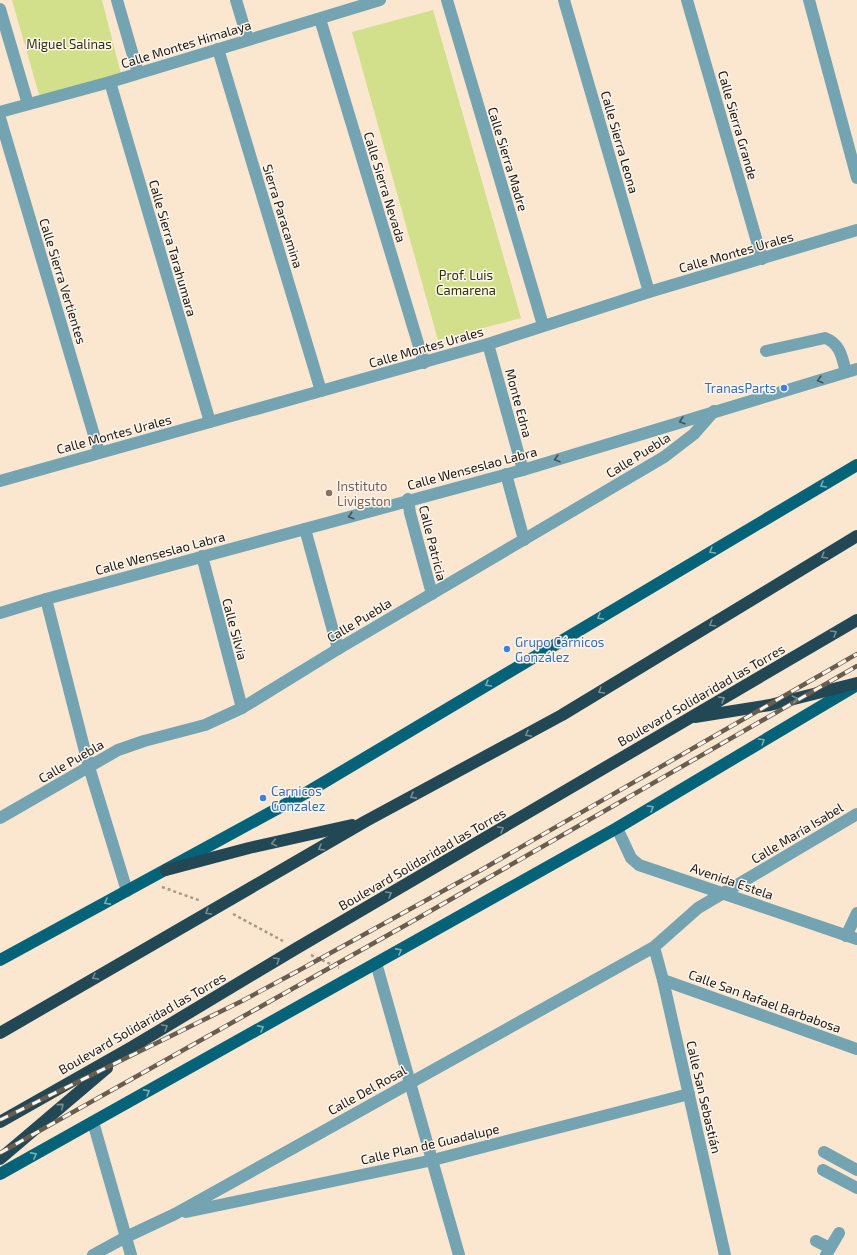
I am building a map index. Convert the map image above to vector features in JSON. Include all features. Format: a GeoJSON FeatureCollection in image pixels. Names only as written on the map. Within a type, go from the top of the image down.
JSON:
{"type":"FeatureCollection","features":[{"type":"Feature","properties":{"kind":"highway"},"geometry":{"type":"LineString","coordinates":[[0,1033],[366,821],[562,715],[857,536]]}},
{"type":"Feature","properties":{"kind":"highway","name":"Boulevard Solidaridad las Torres"},"geometry":{"type":"LineString","coordinates":[[0,1122],[132,1047],[297,948],[857,620]]}},
{"type":"Feature","properties":{"kind":"highway"},"geometry":{"type":"LineString","coordinates":[[688,718],[770,705],[857,684]]}},
{"type":"Feature","properties":{"kind":"highway"},"geometry":{"type":"LineString","coordinates":[[166,870],[249,848],[366,821]]}},
{"type":"Feature","properties":{"kind":"highway"},"geometry":{"type":"LineString","coordinates":[[0,1160],[132,1047]]}},
{"type":"Feature","properties":{"kind":"main road"},"geometry":{"type":"LineString","coordinates":[[0,960],[306,793],[857,465]]}},
{"type":"Feature","properties":{"kind":"main road"},"geometry":{"type":"LineString","coordinates":[[0,1174],[617,828],[857,684]]}},
{"type":"Feature","properties":{"kind":"street"},"geometry":{"type":"LineString","coordinates":[[117,0],[138,73]]}},
{"type":"Feature","properties":{"kind":"street"},"geometry":{"type":"LineString","coordinates":[[236,0],[248,40]]}},
{"type":"Feature","properties":{"kind":"street","name":"Calle Montes Himalaya"},"geometry":{"type":"LineString","coordinates":[[0,112],[110,82],[320,19],[361,3],[380,0]]}},
{"type":"Feature","properties":{"kind":"street","name":"Calle Sierra Madre"},"geometry":{"type":"LineString","coordinates":[[446,0],[543,326]]}},
{"type":"Feature","properties":{"kind":"street","name":"Calle Sierra Leona"},"geometry":{"type":"LineString","coordinates":[[564,0],[649,292]]}},
{"type":"Feature","properties":{"kind":"street","name":"Calle Sierra Grande"},"geometry":{"type":"LineString","coordinates":[[687,0],[762,259]]}},
{"type":"Feature","properties":{"kind":"street"},"geometry":{"type":"LineString","coordinates":[[810,0],[857,178]]}},
{"type":"Feature","properties":{"kind":"street"},"geometry":{"type":"LineString","coordinates":[[0,9],[28,104]]}},
{"type":"Feature","properties":{"kind":"street","name":"Calle Sierra Nevada"},"geometry":{"type":"LineString","coordinates":[[320,19],[424,363]]}},
{"type":"Feature","properties":{"kind":"street","name":"Sierra Paracamina"},"geometry":{"type":"LineString","coordinates":[[218,49],[321,391]]}},
{"type":"Feature","properties":{"kind":"street","name":"Calle Sierra Tarahumara"},"geometry":{"type":"LineString","coordinates":[[110,82],[210,422]]}},
{"type":"Feature","properties":{"kind":"street","name":"Calle Sierra Vertientes"},"geometry":{"type":"LineString","coordinates":[[0,118],[99,452]]}},
{"type":"Feature","properties":{"kind":"street","name":"Calle Montes Urales"},"geometry":{"type":"LineString","coordinates":[[0,481],[99,452],[424,363],[649,292],[857,230]]}},
{"type":"Feature","properties":{"kind":"street"},"geometry":{"type":"LineString","coordinates":[[766,351],[826,338],[834,342],[852,371]]}},
{"type":"Feature","properties":{"kind":"street","name":"Monte Edna"},"geometry":{"type":"LineString","coordinates":[[488,344],[523,470]]}},
{"type":"Feature","properties":{"kind":"street","name":"Calle Wenseslao Labra"},"geometry":{"type":"LineString","coordinates":[[0,613],[408,499],[523,470],[714,411],[852,371]]}},
{"type":"Feature","properties":{"kind":"street","name":"Calle Puebla"},"geometry":{"type":"LineString","coordinates":[[0,818],[118,750],[144,741],[205,725],[242,708],[338,648],[664,457],[694,434],[714,411]]}},
{"type":"Feature","properties":{"kind":"street"},"geometry":{"type":"LineString","coordinates":[[506,474],[524,540]]}},
{"type":"Feature","properties":{"kind":"street","name":"Calle Patricia"},"geometry":{"type":"LineString","coordinates":[[408,499],[410,513],[432,594]]}},
{"type":"Feature","properties":{"kind":"street"},"geometry":{"type":"LineString","coordinates":[[305,529],[338,648]]}},
{"type":"Feature","properties":{"kind":"street","name":"Calle Silvia"},"geometry":{"type":"LineString","coordinates":[[202,556],[242,708]]}},
{"type":"Feature","properties":{"kind":"street"},"geometry":{"type":"LineString","coordinates":[[46,599],[89,767],[127,891]]}},
{"type":"Feature","properties":{"kind":"street","name":"Calle María Isabel"},"geometry":{"type":"LineString","coordinates":[[654,947],[698,908],[857,814]]}},
{"type":"Feature","properties":{"kind":"street","name":"Avenida Estela"},"geometry":{"type":"LineString","coordinates":[[617,828],[631,858],[639,865],[852,938]]}},
{"type":"Feature","properties":{"kind":"street"},"geometry":{"type":"LineString","coordinates":[[852,938],[857,913]]}},
{"type":"Feature","properties":{"kind":"street","name":"Calle San Sebastián"},"geometry":{"type":"LineString","coordinates":[[654,947],[663,980],[725,1255]]}},
{"type":"Feature","properties":{"kind":"street","name":"Calle Del Rosal"},"geometry":{"type":"LineString","coordinates":[[93,1255],[126,1237],[175,1214],[409,1082],[654,947]]}},
{"type":"Feature","properties":{"kind":"street"},"geometry":{"type":"LineString","coordinates":[[376,964],[460,1255]]}},
{"type":"Feature","properties":{"kind":"street","name":"Calle San Rafael Barbabosa"},"geometry":{"type":"LineString","coordinates":[[663,980],[857,1049]]}},
{"type":"Feature","properties":{"kind":"street","name":"Calle Plan de Guadalupe"},"geometry":{"type":"LineString","coordinates":[[175,1214],[433,1160],[689,1094]]}},
{"type":"Feature","properties":{"kind":"street"},"geometry":{"type":"LineString","coordinates":[[93,1122],[131,1255]]}},
{"type":"Feature","properties":{"kind":"street"},"geometry":{"type":"LineString","coordinates":[[824,1152],[857,1170]]}},
{"type":"Feature","properties":{"kind":"street"},"geometry":{"type":"LineString","coordinates":[[824,1170],[857,1188]]}},
{"type":"Feature","properties":{"kind":"street"},"geometry":{"type":"LineString","coordinates":[[816,1241],[828,1252],[839,1234]]}},
{"type":"Feature","properties":{"kind":"path"},"geometry":{"type":"LineString","coordinates":[[145,881],[218,906],[297,948],[355,975]]}},
{"type":"Feature","properties":{"kind":"green space","name":"Miguel Salinas"},"geometry":{"type":"Polygon","coordinates":[[[12,0],[102,0],[121,74],[40,98],[12,0]]]}},
{"type":"Feature","properties":{"kind":"green space","name":"Prof. Luis Camarena"},"geometry":{"type":"Polygon","coordinates":[[[433,10],[521,318],[438,340],[352,32],[433,10]]]}},
{"type":"Feature","properties":{"kind":"railway"},"geometry":{"type":"LineString","coordinates":[[0,1120],[242,1001],[296,972],[481,870],[857,654]]}},
{"type":"Feature","properties":{"kind":"railway"},"geometry":{"type":"LineString","coordinates":[[0,1153],[413,921],[857,666]]}},
{"type":"Feature","properties":{"kind":"place","name":"TranasParts"},"geometry":{"type":"Point","coordinates":[784,388]}},
{"type":"Feature","properties":{"kind":"place","name":"Instituto Livigston"},"geometry":{"type":"Point","coordinates":[329,493]}},
{"type":"Feature","properties":{"kind":"place","name":"Grupo Cárnicos González"},"geometry":{"type":"Point","coordinates":[507,649]}},
{"type":"Feature","properties":{"kind":"place","name":"Carnicos Gonzalez"},"geometry":{"type":"Point","coordinates":[263,798]}}]}
